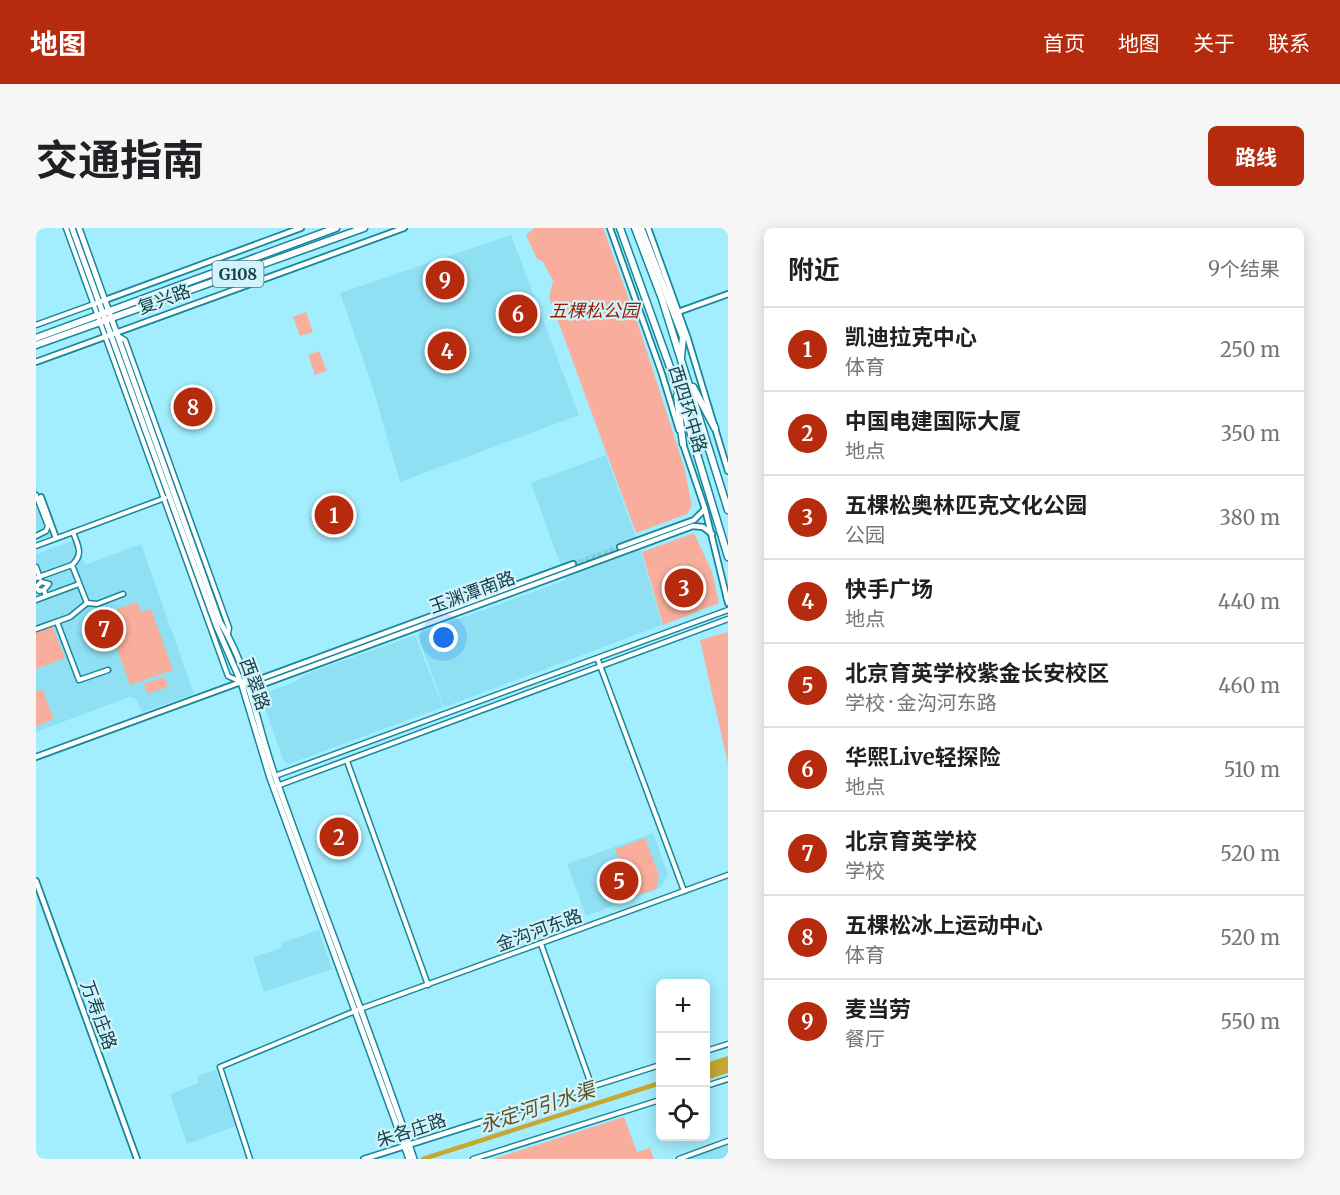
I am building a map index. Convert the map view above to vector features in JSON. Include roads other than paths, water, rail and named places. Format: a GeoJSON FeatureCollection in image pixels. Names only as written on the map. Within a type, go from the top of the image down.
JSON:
{"type":"FeatureCollection","features":[{"type":"Feature","properties":{"kind":"highway","name":"复兴路"},"geometry":{"type":"LineString","coordinates":[[36,345],[336,228]]}},
{"type":"Feature","properties":{"kind":"highway","name":"复兴路"},"geometry":{"type":"LineString","coordinates":[[36,338],[364,228]]}},
{"type":"Feature","properties":{"kind":"highway","name":"西四环中路"},"geometry":{"type":"LineString","coordinates":[[620,228],[675,381],[728,557]]}},
{"type":"Feature","properties":{"kind":"highway","name":"西四环中路"},"geometry":{"type":"LineString","coordinates":[[635,228],[662,299],[728,510]]}},
{"type":"Feature","properties":{"kind":"highway"},"geometry":{"type":"LineString","coordinates":[[641,228],[683,337],[681,358]]}},
{"type":"Feature","properties":{"kind":"highway"},"geometry":{"type":"LineString","coordinates":[[686,375],[715,428]]}},
{"type":"Feature","properties":{"kind":"highway"},"geometry":{"type":"LineString","coordinates":[[675,381],[682,444]]}},
{"type":"Feature","properties":{"kind":"main road","name":"西翠路"},"geometry":{"type":"LineString","coordinates":[[72,228],[216,625],[245,683]]}},
{"type":"Feature","properties":{"kind":"main road","name":"西翠路"},"geometry":{"type":"LineString","coordinates":[[79,228],[99,302]]}},
{"type":"Feature","properties":{"kind":"main road","name":"西翠路"},"geometry":{"type":"LineString","coordinates":[[169,497],[220,622],[236,648],[272,777],[407,1148]]}},
{"type":"Feature","properties":{"kind":"main road"},"geometry":{"type":"LineString","coordinates":[[407,1148],[409,1159]]}},
{"type":"Feature","properties":{"kind":"main road"},"geometry":{"type":"LineString","coordinates":[[407,1148],[414,1159]]}},
{"type":"Feature","properties":{"kind":"street"},"geometry":{"type":"LineString","coordinates":[[66,228],[104,317]]}},
{"type":"Feature","properties":{"kind":"street","name":"复兴路"},"geometry":{"type":"LineString","coordinates":[[36,326],[301,228]]}},
{"type":"Feature","properties":{"kind":"street","name":"复兴路"},"geometry":{"type":"LineString","coordinates":[[36,362],[404,228]]}},
{"type":"Feature","properties":{"kind":"street","name":"西四环中路"},"geometry":{"type":"LineString","coordinates":[[610,228],[662,374],[682,444],[705,509],[728,600]]}},
{"type":"Feature","properties":{"kind":"street","name":"西四环中路"},"geometry":{"type":"LineString","coordinates":[[648,228],[678,312],[728,471]]}},
{"type":"Feature","properties":{"kind":"street"},"geometry":{"type":"LineString","coordinates":[[678,312],[728,294]]}},
{"type":"Feature","properties":{"kind":"street"},"geometry":{"type":"LineString","coordinates":[[36,546],[169,497],[112,335]]}},
{"type":"Feature","properties":{"kind":"street"},"geometry":{"type":"LineString","coordinates":[[112,335],[124,340],[229,628],[228,634]]}},
{"type":"Feature","properties":{"kind":"street"},"geometry":{"type":"LineString","coordinates":[[36,536],[46,531],[48,526],[38,496]]}},
{"type":"Feature","properties":{"kind":"street"},"geometry":{"type":"LineString","coordinates":[[38,496],[56,538]]}},
{"type":"Feature","properties":{"kind":"street"},"geometry":{"type":"LineString","coordinates":[[620,547],[694,520],[705,509]]}},
{"type":"Feature","properties":{"kind":"street","name":"玉渊潭南路"},"geometry":{"type":"LineString","coordinates":[[245,683],[258,686],[290,675],[693,526],[703,527],[712,534]]}},
{"type":"Feature","properties":{"kind":"street"},"geometry":{"type":"LineString","coordinates":[[39,579],[72,565],[79,559],[81,552],[73,532]]}},
{"type":"Feature","properties":{"kind":"street","name":"玉渊潭南路"},"geometry":{"type":"LineString","coordinates":[[36,757],[260,679],[573,564]]}},
{"type":"Feature","properties":{"kind":"street"},"geometry":{"type":"LineString","coordinates":[[72,565],[87,603]]}},
{"type":"Feature","properties":{"kind":"street"},"geometry":{"type":"LineString","coordinates":[[36,567],[39,579],[36,587],[39,591],[44,590],[50,584],[39,579]]}},
{"type":"Feature","properties":{"kind":"street"},"geometry":{"type":"LineString","coordinates":[[36,600],[79,584]]}},
{"type":"Feature","properties":{"kind":"street"},"geometry":{"type":"LineString","coordinates":[[44,590],[46,596]]}},
{"type":"Feature","properties":{"kind":"street"},"geometry":{"type":"LineString","coordinates":[[36,629],[70,617],[87,603],[97,603],[123,594]]}},
{"type":"Feature","properties":{"kind":"street"},"geometry":{"type":"LineString","coordinates":[[272,777],[598,660],[728,610]]}},
{"type":"Feature","properties":{"kind":"street"},"geometry":{"type":"LineString","coordinates":[[276,787],[728,619]]}},
{"type":"Feature","properties":{"kind":"street"},"geometry":{"type":"LineString","coordinates":[[57,622],[79,680],[108,670]]}},
{"type":"Feature","properties":{"kind":"street"},"geometry":{"type":"LineString","coordinates":[[598,660],[684,891]]}},
{"type":"Feature","properties":{"kind":"street"},"geometry":{"type":"LineString","coordinates":[[347,761],[428,985]]}},
{"type":"Feature","properties":{"kind":"street","name":"金沟河东路"},"geometry":{"type":"LineString","coordinates":[[250,1159],[220,1067],[357,1010],[728,876]]}},
{"type":"Feature","properties":{"kind":"street","name":"万寿庄路"},"geometry":{"type":"LineString","coordinates":[[36,881],[137,1159]]}},
{"type":"Feature","properties":{"kind":"street"},"geometry":{"type":"LineString","coordinates":[[541,944],[592,1087]]}},
{"type":"Feature","properties":{"kind":"street"},"geometry":{"type":"LineString","coordinates":[[710,1049],[728,1044]]}},
{"type":"Feature","properties":{"kind":"street"},"geometry":{"type":"LineString","coordinates":[[500,1116],[656,1066]]}},
{"type":"Feature","properties":{"kind":"street"},"geometry":{"type":"LineString","coordinates":[[710,1084],[728,1078]]}},
{"type":"Feature","properties":{"kind":"street"},"geometry":{"type":"LineString","coordinates":[[473,1159],[656,1101]]}},
{"type":"Feature","properties":{"kind":"street","name":"朱各庄路"},"geometry":{"type":"LineString","coordinates":[[364,1159],[407,1148],[500,1116]]}},
{"type":"Feature","properties":{"kind":"street"},"geometry":{"type":"LineString","coordinates":[[679,1159],[728,1141]]}},
{"type":"Feature","properties":{"kind":"waterway","name":"永定河引水渠"},"geometry":{"type":"LineString","coordinates":[[423,1159],[656,1084]]}},
{"type":"Feature","properties":{"kind":"tunnel"},"geometry":{"type":"LineString","coordinates":[[573,564],[620,547]]}},
{"type":"Feature","properties":{"kind":"place","name":"麦当劳"},"geometry":{"type":"Point","coordinates":[445,280]}},
{"type":"Feature","properties":{"kind":"place","name":"华熙Live轻探险"},"geometry":{"type":"Point","coordinates":[518,314]}},
{"type":"Feature","properties":{"kind":"place","name":"快手广场"},"geometry":{"type":"Point","coordinates":[447,351]}},
{"type":"Feature","properties":{"kind":"place","name":"五棵松冰上运动中心"},"geometry":{"type":"Point","coordinates":[193,407]}},
{"type":"Feature","properties":{"kind":"place","name":"凯迪拉克中心"},"geometry":{"type":"Point","coordinates":[334,515]}},
{"type":"Feature","properties":{"kind":"place","name":"五棵松奥林匹克文化公园"},"geometry":{"type":"Point","coordinates":[684,588]}},
{"type":"Feature","properties":{"kind":"place","name":"北京育英学校"},"geometry":{"type":"Point","coordinates":[104,629]}},
{"type":"Feature","properties":{"kind":"place","name":"中国电建国际大厦"},"geometry":{"type":"Point","coordinates":[339,837]}},
{"type":"Feature","properties":{"kind":"place","name":"北京育英学校紫金长安校区"},"geometry":{"type":"Point","coordinates":[619,881]}},
{"type":"Feature","properties":{"kind":"park label","name":"五棵松公园"},"geometry":{"type":"Point","coordinates":[594,310]}}]}
